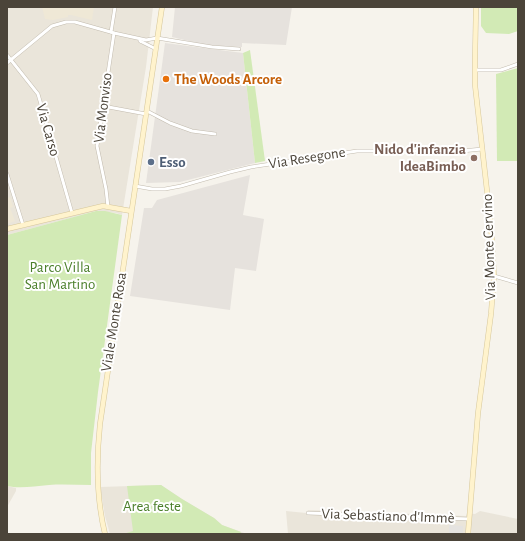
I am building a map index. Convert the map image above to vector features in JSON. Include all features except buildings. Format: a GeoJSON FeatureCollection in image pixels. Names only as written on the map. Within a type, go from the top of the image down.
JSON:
{"type":"FeatureCollection","features":[{"type":"Feature","properties":{"kind":"street","name":"Via Monviso"},"geometry":{"type":"LineString","coordinates":[[108,207],[97,146],[115,7]]}},
{"type":"Feature","properties":{"kind":"street","name":"Viale Monte Rosa"},"geometry":{"type":"LineString","coordinates":[[106,534],[98,498],[97,448],[104,388],[162,7]]}},
{"type":"Feature","properties":{"kind":"street","name":"Via Monte Cervino"},"geometry":{"type":"LineString","coordinates":[[468,534],[478,413],[491,314],[494,276],[491,226],[474,70],[476,7]]}},
{"type":"Feature","properties":{"kind":"street"},"geometry":{"type":"LineString","coordinates":[[7,63],[35,41],[48,28],[57,24],[75,22],[112,33],[146,40],[157,38],[212,47],[239,49]]}},
{"type":"Feature","properties":{"kind":"street"},"geometry":{"type":"LineString","coordinates":[[135,38],[156,49]]}},
{"type":"Feature","properties":{"kind":"street","name":"Via Carso"},"geometry":{"type":"LineString","coordinates":[[7,55],[38,94],[72,213]]}},
{"type":"Feature","properties":{"kind":"street"},"geometry":{"type":"LineString","coordinates":[[474,70],[501,70],[518,64]]}},
{"type":"Feature","properties":{"kind":"street"},"geometry":{"type":"LineString","coordinates":[[103,106],[146,112],[192,131],[215,134]]}},
{"type":"Feature","properties":{"kind":"street","name":"Via Resegone"},"geometry":{"type":"LineString","coordinates":[[135,186],[152,189],[165,189],[230,172],[357,150],[456,151],[482,149]]}},
{"type":"Feature","properties":{"kind":"street"},"geometry":{"type":"LineString","coordinates":[[7,174],[23,225]]}},
{"type":"Feature","properties":{"kind":"street"},"geometry":{"type":"LineString","coordinates":[[7,229],[97,207],[108,207],[131,211]]}},
{"type":"Feature","properties":{"kind":"street"},"geometry":{"type":"LineString","coordinates":[[494,276],[518,283]]}},
{"type":"Feature","properties":{"kind":"street","name":"Via Sebastiano d'Immè"},"geometry":{"type":"LineString","coordinates":[[308,513],[469,519]]}},
{"type":"Feature","properties":{"kind":"shaded area"},"geometry":{"type":"Polygon","coordinates":[[[7,7],[153,7],[146,67],[122,215],[96,211],[7,235],[7,7]]]}},
{"type":"Feature","properties":{"kind":"shaded area"},"geometry":{"type":"Polygon","coordinates":[[[42,7],[94,7],[92,20],[68,15],[68,17],[53,20],[45,19],[42,7]]]}},
{"type":"Feature","properties":{"kind":"shaded area"},"geometry":{"type":"Polygon","coordinates":[[[175,7],[292,7],[286,45],[242,43],[242,47],[205,45],[172,37],[175,7]]]}},
{"type":"Feature","properties":{"kind":"shaded area"},"geometry":{"type":"Polygon","coordinates":[[[165,43],[243,53],[255,163],[180,182],[146,183],[165,43]]]}},
{"type":"Feature","properties":{"kind":"shaded area"},"geometry":{"type":"Polygon","coordinates":[[[250,175],[243,215],[264,219],[256,271],[235,268],[230,310],[130,296],[144,208],[152,208],[157,200],[250,175]]]}},
{"type":"Feature","properties":{"kind":"shaded area"},"geometry":{"type":"Polygon","coordinates":[[[10,197],[13,207],[10,208],[15,221],[7,224],[7,198],[10,197]]]}},
{"type":"Feature","properties":{"kind":"shaded area"},"geometry":{"type":"Polygon","coordinates":[[[161,485],[214,518],[222,525],[247,534],[110,534],[100,487],[161,485]]]}},
{"type":"Feature","properties":{"kind":"shaded area"},"geometry":{"type":"Polygon","coordinates":[[[7,486],[16,488],[16,491],[7,507],[7,486]]]}},
{"type":"Feature","properties":{"kind":"shaded area"},"geometry":{"type":"Polygon","coordinates":[[[308,510],[466,516],[467,513],[475,514],[480,511],[518,519],[518,534],[288,534],[286,511],[306,513],[308,510]]]}},
{"type":"Feature","properties":{"kind":"shaded area"},"geometry":{"type":"Polygon","coordinates":[[[449,525],[463,526],[463,534],[449,534],[449,525]]]}},
{"type":"Feature","properties":{"kind":"green space"},"geometry":{"type":"Polygon","coordinates":[[[481,7],[518,7],[518,31],[509,34],[486,33],[481,26],[481,7]]]}},
{"type":"Feature","properties":{"kind":"green space"},"geometry":{"type":"Polygon","coordinates":[[[250,50],[265,161],[255,163],[243,53],[250,50]]]}},
{"type":"Feature","properties":{"kind":"green space"},"geometry":{"type":"Polygon","coordinates":[[[518,68],[518,161],[497,161],[496,74],[518,68]]]}},
{"type":"Feature","properties":{"kind":"green space","name":"Parco Villa San Martino"},"geometry":{"type":"Polygon","coordinates":[[[96,211],[105,211],[122,215],[98,392],[91,453],[91,485],[7,486],[7,235],[96,211]]]}},
{"type":"Feature","properties":{"kind":"green space","name":"Area feste"},"geometry":{"type":"Polygon","coordinates":[[[161,485],[214,518],[222,525],[241,532],[240,534],[123,534],[133,531],[127,486],[161,485]]]}},
{"type":"Feature","properties":{"kind":"place","name":"The Woods Arcore"},"geometry":{"type":"Point","coordinates":[166,79]}},
{"type":"Feature","properties":{"kind":"place","name":"Nido d'infanzia IdeaBimbo"},"geometry":{"type":"Point","coordinates":[474,158]}},
{"type":"Feature","properties":{"kind":"place","name":"Esso"},"geometry":{"type":"Point","coordinates":[151,162]}}]}
